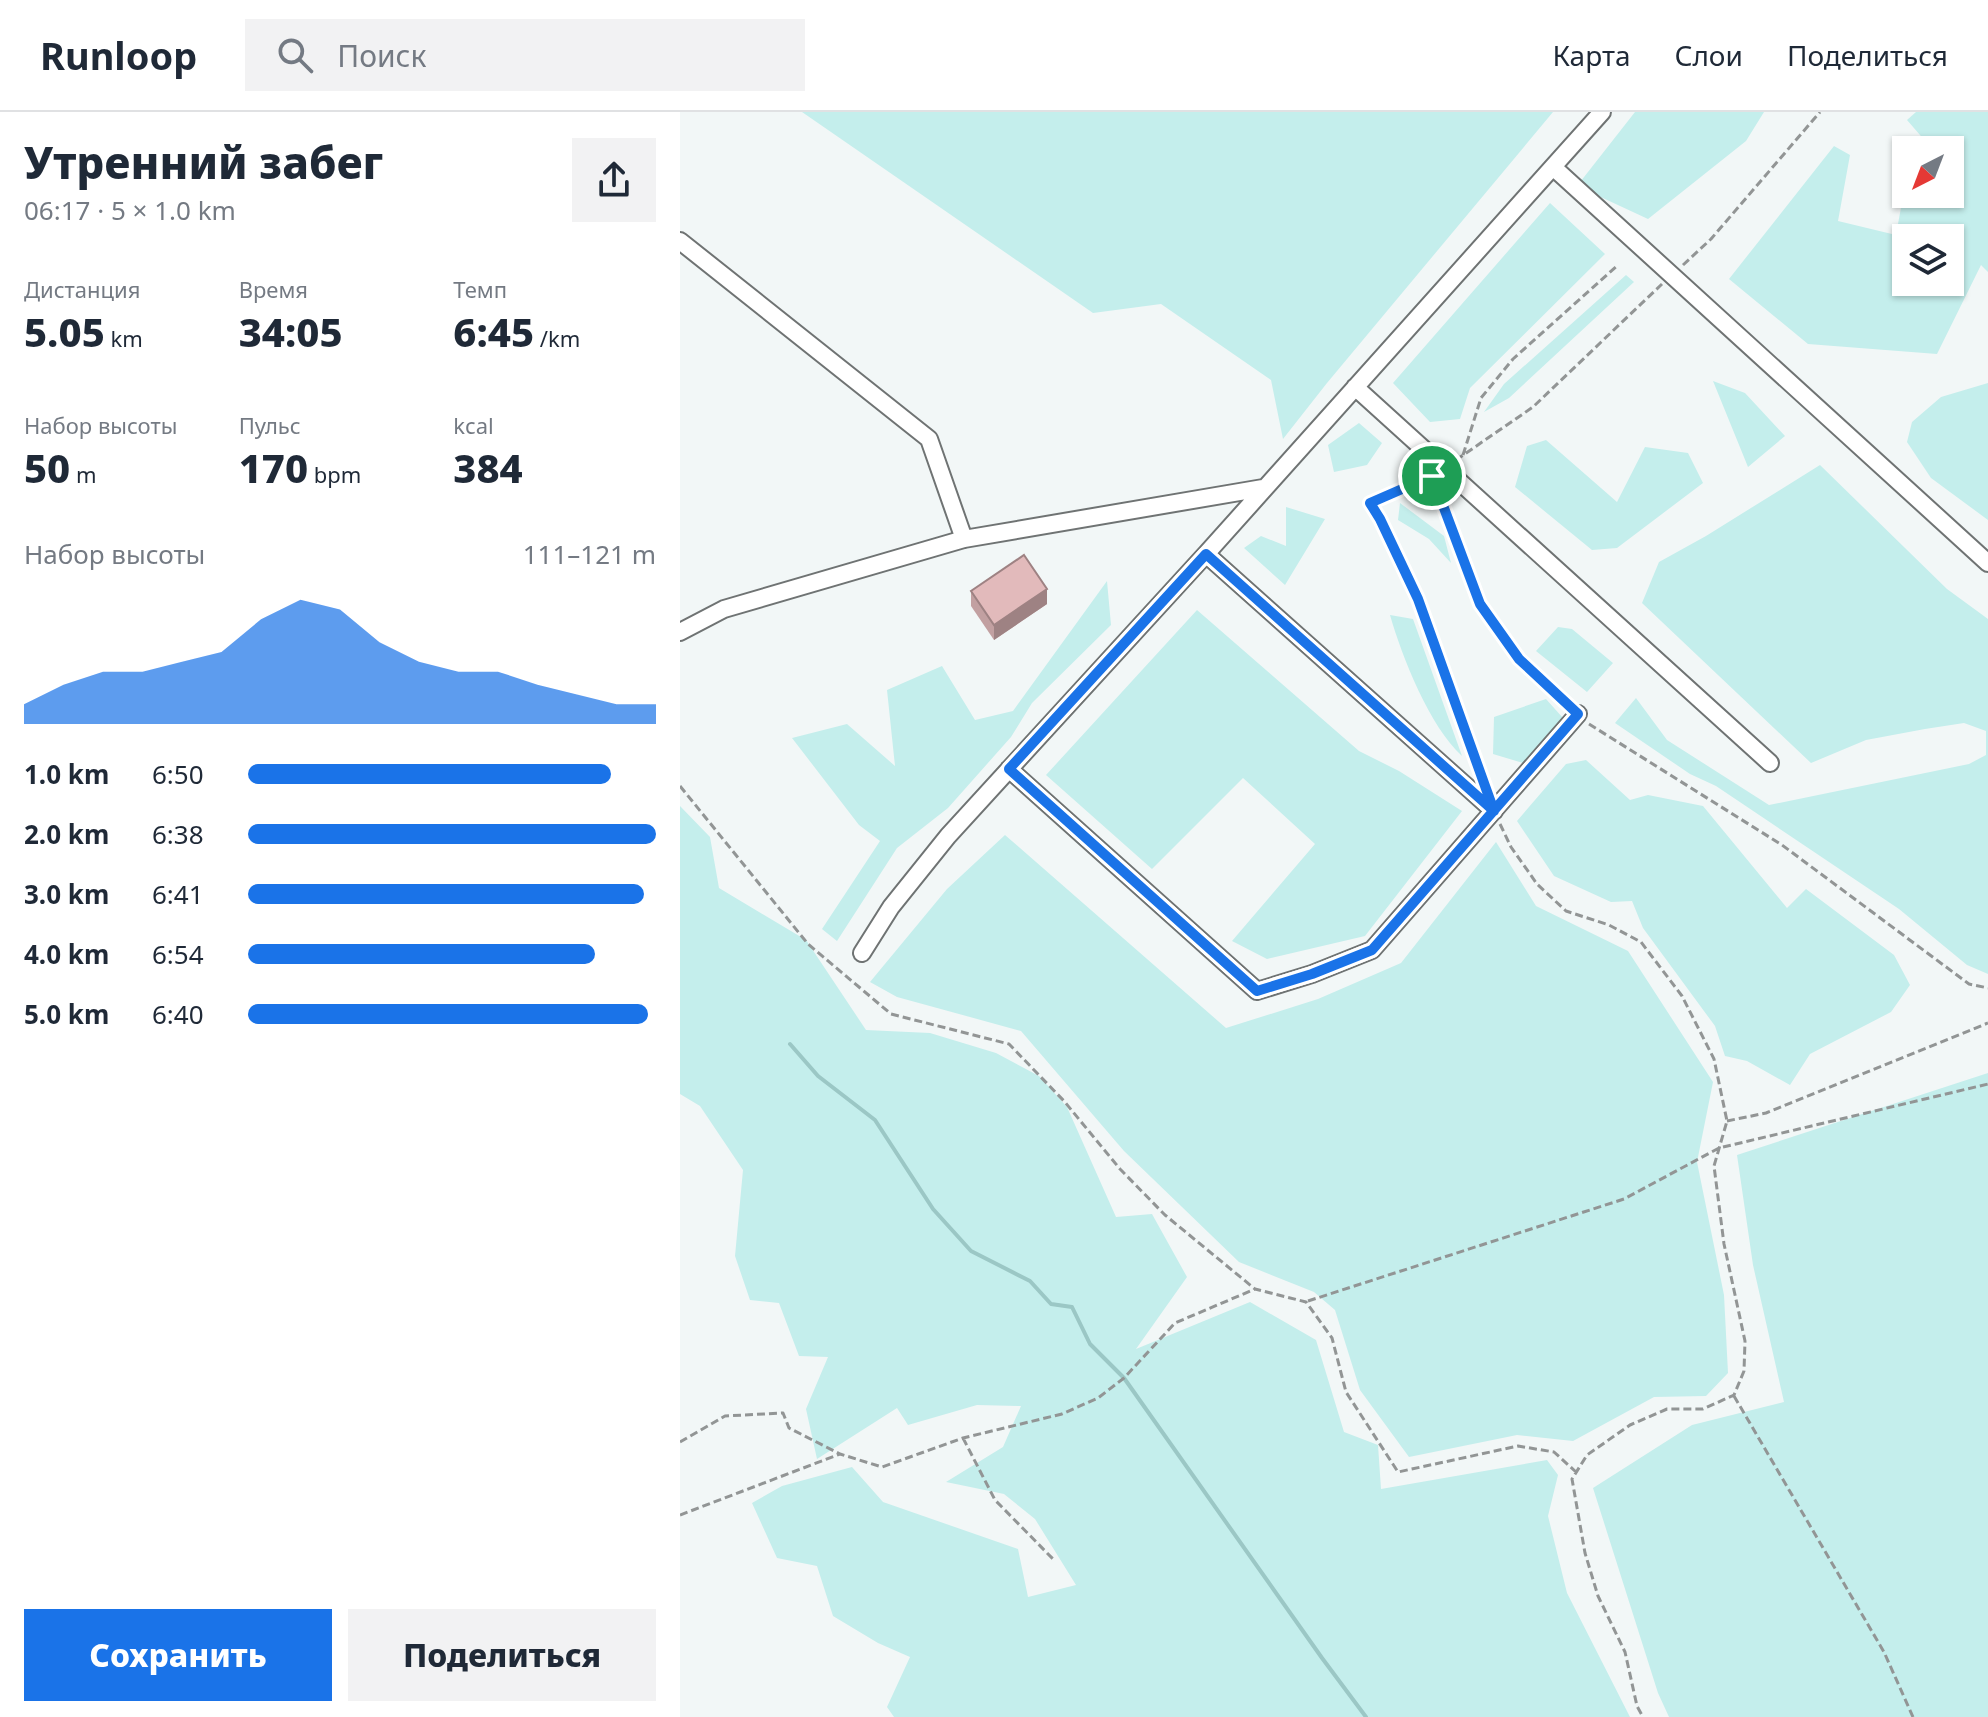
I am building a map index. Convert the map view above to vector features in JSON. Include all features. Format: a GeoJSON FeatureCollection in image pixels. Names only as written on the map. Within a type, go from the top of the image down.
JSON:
{"type":"FeatureCollection","features":[{"type":"Feature","properties":{"kind":"lane"},"geometry":{"type":"LineString","coordinates":[[862,953],[891,907],[948,836],[1206,554],[1602,112]]}},
{"type":"Feature","properties":{"kind":"lane"},"geometry":{"type":"LineString","coordinates":[[1553,167],[1988,563]]}},
{"type":"Feature","properties":{"kind":"lane"},"geometry":{"type":"LineString","coordinates":[[680,241],[929,439],[964,539]]}},
{"type":"Feature","properties":{"kind":"lane"},"geometry":{"type":"LineString","coordinates":[[1355,387],[1770,763]]}},
{"type":"Feature","properties":{"kind":"lane"},"geometry":{"type":"LineString","coordinates":[[680,632],[724,609],[964,539],[1263,488]]}},
{"type":"Feature","properties":{"kind":"lane"},"geometry":{"type":"LineString","coordinates":[[1206,554],[1494,811]]}},
{"type":"Feature","properties":{"kind":"lane"},"geometry":{"type":"LineString","coordinates":[[1009,769],[1257,991],[1312,974],[1372,950],[1578,714]]}},
{"type":"Feature","properties":{"kind":"path"},"geometry":{"type":"LineString","coordinates":[[1676,271],[1711,239],[1820,112]]}},
{"type":"Feature","properties":{"kind":"path"},"geometry":{"type":"LineString","coordinates":[[1463,455],[1481,398],[1513,359],[1618,265]]}},
{"type":"Feature","properties":{"kind":"path"},"geometry":{"type":"LineString","coordinates":[[1453,462],[1533,407],[1665,282]]}},
{"type":"Feature","properties":{"kind":"path"},"geometry":{"type":"LineString","coordinates":[[1443,469],[1370,503],[1418,599],[1483,781]]}},
{"type":"Feature","properties":{"kind":"path"},"geometry":{"type":"LineString","coordinates":[[1432,476],[1480,604],[1519,659],[1596,731],[1782,845],[1969,984],[1988,988]]}},
{"type":"Feature","properties":{"kind":"path"},"geometry":{"type":"LineString","coordinates":[[680,786],[808,944],[891,1014],[1009,1044],[1165,1215],[1255,1289],[1306,1302],[1624,1199],[1719,1148],[1988,1084]]}},
{"type":"Feature","properties":{"kind":"path"},"geometry":{"type":"LineString","coordinates":[[1494,811],[1511,847],[1537,884],[1566,911],[1609,925],[1641,942],[1658,964],[1682,996],[1714,1059],[1727,1121],[1714,1166],[1724,1244],[1745,1341],[1744,1371],[1734,1395],[1703,1409],[1667,1409],[1630,1425],[1587,1455],[1572,1479],[1585,1553],[1598,1596],[1625,1652],[1637,1706],[1643,1717]]}},
{"type":"Feature","properties":{"kind":"path"},"geometry":{"type":"LineString","coordinates":[[1727,1121],[1766,1113],[1988,1023]]}},
{"type":"Feature","properties":{"kind":"path"},"geometry":{"type":"LineString","coordinates":[[680,1442],[725,1416],[783,1413],[789,1428],[840,1454],[882,1467],[963,1438],[1062,1414],[1098,1398],[1124,1378],[1175,1323],[1255,1289]]}},
{"type":"Feature","properties":{"kind":"path"},"geometry":{"type":"LineString","coordinates":[[1306,1302],[1332,1338],[1346,1392],[1398,1472],[1518,1446],[1554,1452],[1576,1472]]}},
{"type":"Feature","properties":{"kind":"path"},"geometry":{"type":"LineString","coordinates":[[1734,1395],[1884,1652],[1913,1717]]}},
{"type":"Feature","properties":{"kind":"path"},"geometry":{"type":"LineString","coordinates":[[963,1438],[995,1500],[1054,1560]]}},
{"type":"Feature","properties":{"kind":"path"},"geometry":{"type":"LineString","coordinates":[[680,1515],[840,1454]]}},
{"type":"Feature","properties":{"kind":"shaded area"},"geometry":{"type":"Polygon","coordinates":[[[802,112],[1553,112],[1283,439],[1271,380],[1161,304],[1093,313],[802,112]]]}},
{"type":"Feature","properties":{"kind":"shaded area"},"geometry":{"type":"Polygon","coordinates":[[[1635,112],[1764,112],[1746,141],[1648,219],[1577,186],[1635,112]]]}},
{"type":"Feature","properties":{"kind":"shaded area"},"geometry":{"type":"Polygon","coordinates":[[[1916,112],[1988,112],[1988,272],[1981,265],[1937,354],[1808,344],[1729,279],[1834,146],[1850,155],[1838,221],[1892,234],[1892,296],[1964,296],[1964,224],[1898,224],[1901,208],[1964,208],[1964,136],[1921,136],[1907,120],[1916,112]]]}},
{"type":"Feature","properties":{"kind":"shaded area"},"geometry":{"type":"Polygon","coordinates":[[[1550,203],[1605,254],[1470,388],[1460,419],[1430,422],[1393,383],[1550,203]]]}},
{"type":"Feature","properties":{"kind":"shaded area"},"geometry":{"type":"Polygon","coordinates":[[[1626,275],[1634,282],[1509,398],[1484,412],[1504,384],[1626,275]]]}},
{"type":"Feature","properties":{"kind":"shaded area"},"geometry":{"type":"Polygon","coordinates":[[[1713,381],[1745,393],[1785,436],[1748,467],[1713,381]]]}},
{"type":"Feature","properties":{"kind":"shaded area"},"geometry":{"type":"Polygon","coordinates":[[[1988,383],[1988,520],[1931,478],[1907,442],[1912,422],[1941,397],[1988,383]]]}},
{"type":"Feature","properties":{"kind":"shaded area"},"geometry":{"type":"Polygon","coordinates":[[[1359,423],[1382,443],[1367,465],[1334,472],[1328,445],[1359,423]]]}},
{"type":"Feature","properties":{"kind":"shaded area"},"geometry":{"type":"Polygon","coordinates":[[[1546,440],[1617,502],[1645,447],[1688,453],[1703,483],[1617,548],[1592,550],[1515,487],[1527,446],[1546,440]]]}},
{"type":"Feature","properties":{"kind":"shaded area"},"geometry":{"type":"Polygon","coordinates":[[[1820,465],[1947,589],[1988,619],[1988,974],[1967,965],[1899,909],[1716,786],[1690,774],[1615,723],[1636,698],[1667,740],[1769,805],[1969,764],[1986,755],[1986,731],[1964,723],[1866,740],[1811,763],[1642,603],[1659,562],[1820,465]]]}},
{"type":"Feature","properties":{"kind":"shaded area"},"geometry":{"type":"Polygon","coordinates":[[[1400,503],[1444,536],[1451,563],[1429,539],[1398,520],[1400,503]]]}},
{"type":"Feature","properties":{"kind":"shaded area"},"geometry":{"type":"Polygon","coordinates":[[[1286,507],[1325,519],[1285,585],[1244,548],[1261,536],[1286,546],[1286,507]]]}},
{"type":"Feature","properties":{"kind":"shaded area"},"geometry":{"type":"Polygon","coordinates":[[[1107,581],[1111,625],[1032,703],[1011,737],[948,808],[897,848],[837,941],[822,929],[880,841],[859,825],[792,738],[847,724],[895,766],[887,690],[942,666],[975,720],[1013,711],[1107,581]]]}},
{"type":"Feature","properties":{"kind":"shaded area"},"geometry":{"type":"Polygon","coordinates":[[[1197,610],[1359,751],[1399,771],[1462,811],[1365,936],[1267,959],[1232,941],[1315,844],[1243,778],[1152,869],[1046,775],[1197,610]]]}},
{"type":"Feature","properties":{"kind":"shaded area"},"geometry":{"type":"Polygon","coordinates":[[[1390,615],[1413,619],[1462,756],[1428,710],[1390,615]]]}},
{"type":"Feature","properties":{"kind":"shaded area"},"geometry":{"type":"Polygon","coordinates":[[[1558,627],[1572,629],[1613,663],[1587,692],[1536,651],[1558,627]]]}},
{"type":"Feature","properties":{"kind":"shaded area"},"geometry":{"type":"Polygon","coordinates":[[[1546,699],[1563,718],[1523,763],[1493,754],[1494,717],[1546,699]]]}},
{"type":"Feature","properties":{"kind":"shaded area"},"geometry":{"type":"Polygon","coordinates":[[[1586,760],[1630,800],[1648,795],[1703,806],[1787,908],[1806,889],[1894,955],[1910,985],[1891,1012],[1810,1054],[1790,1085],[1747,1061],[1725,1056],[1715,1026],[1643,928],[1632,901],[1611,902],[1554,876],[1517,821],[1566,764],[1586,760]]]}},
{"type":"Feature","properties":{"kind":"shaded area"},"geometry":{"type":"Polygon","coordinates":[[[680,806],[710,837],[719,888],[806,940],[866,1030],[930,1033],[996,1053],[1039,1076],[1067,1107],[1116,1217],[1152,1214],[1187,1277],[1136,1349],[1250,1302],[1316,1340],[1344,1432],[1378,1445],[1381,1489],[1547,1460],[1558,1475],[1548,1516],[1567,1593],[1630,1717],[894,1717],[887,1707],[910,1657],[878,1643],[833,1616],[817,1566],[777,1558],[752,1503],[782,1486],[852,1467],[883,1502],[1018,1549],[1028,1597],[1076,1585],[1035,1519],[1004,1494],[946,1482],[1003,1447],[1021,1406],[977,1405],[908,1425],[897,1408],[817,1459],[806,1409],[828,1357],[799,1356],[779,1303],[750,1300],[735,1256],[743,1170],[700,1106],[680,1094],[680,806]]]}},
{"type":"Feature","properties":{"kind":"shaded area"},"geometry":{"type":"Polygon","coordinates":[[[1005,835],[1226,1028],[1318,999],[1401,963],[1496,842],[1536,906],[1628,951],[1713,1082],[1697,1162],[1724,1295],[1728,1373],[1706,1396],[1654,1397],[1573,1441],[1517,1435],[1409,1457],[1360,1390],[1335,1310],[1314,1292],[1239,1262],[1124,1151],[1021,1031],[897,997],[870,982],[947,889],[1005,835]]]}},
{"type":"Feature","properties":{"kind":"shaded area"},"geometry":{"type":"Polygon","coordinates":[[[1988,1073],[1988,1717],[1669,1717],[1658,1693],[1593,1488],[1692,1425],[1784,1402],[1753,1265],[1737,1155],[1988,1073]]]}},
{"type":"Feature","properties":{"kind":"building"},"geometry":{"type":"Polygon","coordinates":[[[1024,555],[1047,589],[994,625],[971,591],[1024,555]]]}},
{"type":"Feature","properties":{"kind":"waterway"},"geometry":{"type":"LineString","coordinates":[[790,1044],[818,1076],[875,1120],[933,1209],[971,1251],[1030,1281],[1051,1304],[1072,1307],[1090,1344],[1124,1378],[1366,1717]]}},
{"type":"Feature","properties":{"kind":"route"},"geometry":{"type":"LineString","coordinates":[[1432,476],[1370,503],[1418,599],[1494,811],[1206,554],[1009,769],[1257,991],[1312,974],[1372,950],[1494,811],[1578,714],[1519,659],[1480,604],[1432,476]]}}]}
